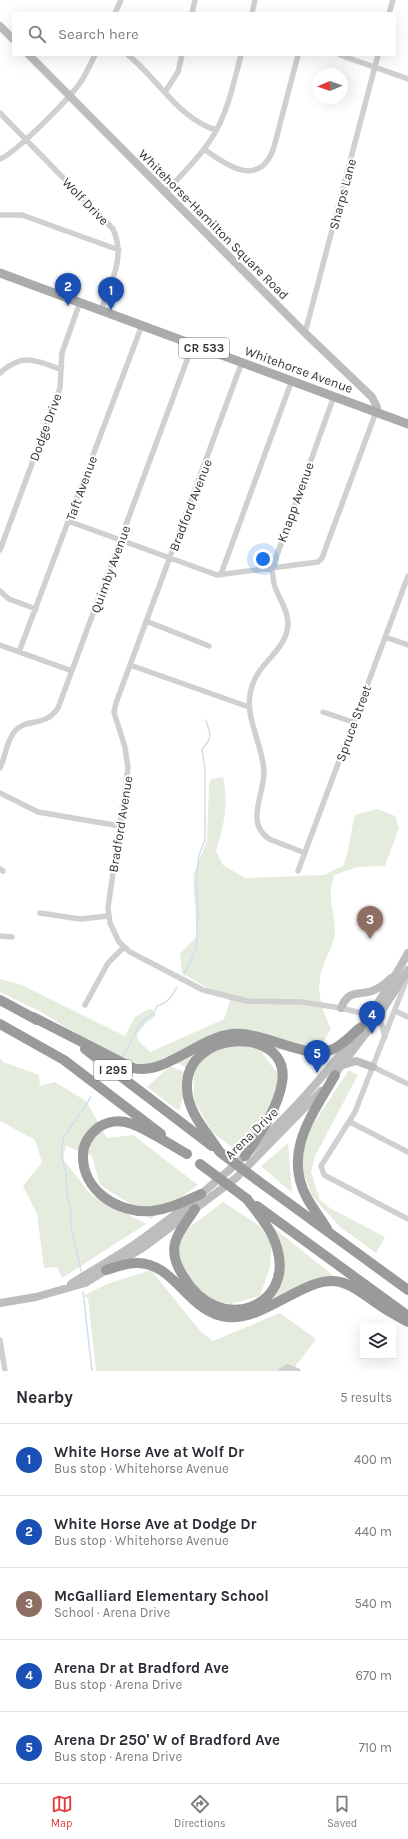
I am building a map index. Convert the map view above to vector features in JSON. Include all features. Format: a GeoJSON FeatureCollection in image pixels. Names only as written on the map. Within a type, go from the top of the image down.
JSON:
{"type":"FeatureCollection","features":[{"type":"Feature","properties":{"kind":"highway","name":"I 295"},"geometry":{"type":"LineString","coordinates":[[0,1000],[33,1017],[100,1060],[257,1180],[408,1290]]}},
{"type":"Feature","properties":{"kind":"highway"},"geometry":{"type":"LineString","coordinates":[[33,1017],[133,1068],[146,1070],[158,1067],[207,1041],[224,1036],[254,1035],[318,1052],[331,1050],[338,1046],[360,1028]]}},
{"type":"Feature","properties":{"kind":"highway","name":"I 295"},"geometry":{"type":"LineString","coordinates":[[0,1024],[64,1060],[247,1199],[408,1316]]}},
{"type":"Feature","properties":{"kind":"highway"},"geometry":{"type":"LineString","coordinates":[[220,1152],[195,1117],[191,1107],[187,1089],[189,1074],[196,1061],[206,1051],[232,1042],[251,1042],[262,1045],[273,1053],[282,1070],[282,1082],[273,1111],[245,1156]]}},
{"type":"Feature","properties":{"kind":"highway"},"geometry":{"type":"LineString","coordinates":[[329,1232],[307,1198],[299,1177],[297,1153],[304,1130],[338,1071]]}},
{"type":"Feature","properties":{"kind":"highway"},"geometry":{"type":"LineString","coordinates":[[187,1154],[132,1124],[119,1121],[100,1126],[91,1135],[84,1146],[83,1160],[86,1175],[94,1188],[107,1200],[124,1208],[142,1211],[160,1210],[172,1207],[201,1194]]}},
{"type":"Feature","properties":{"kind":"highway"},"geometry":{"type":"LineString","coordinates":[[195,1209],[184,1225],[176,1242],[174,1255],[178,1267],[194,1292],[207,1303],[223,1309],[244,1309],[257,1304],[269,1294],[277,1279],[280,1263],[277,1247],[271,1232],[247,1199]]}},
{"type":"Feature","properties":{"kind":"highway"},"geometry":{"type":"LineString","coordinates":[[106,1270],[136,1263],[152,1265],[166,1273],[198,1306],[213,1314],[227,1317],[244,1317],[252,1314],[320,1282],[340,1282],[352,1287],[408,1322]]}},
{"type":"Feature","properties":{"kind":"main road"},"geometry":{"type":"LineString","coordinates":[[0,26],[12,38]]}},
{"type":"Feature","properties":{"kind":"main road","name":"Whitehorse-Hamilton Square Road"},"geometry":{"type":"LineString","coordinates":[[30,56],[305,333],[372,397],[377,407],[376,412]]}},
{"type":"Feature","properties":{"kind":"main road","name":"Whitehorse Avenue"},"geometry":{"type":"LineString","coordinates":[[0,273],[408,424]]}},
{"type":"Feature","properties":{"kind":"main road","name":"Arena Drive"},"geometry":{"type":"LineString","coordinates":[[0,1303],[36,1297],[85,1282],[144,1247],[241,1173],[314,1100],[338,1071],[404,969],[408,953]]}},
{"type":"Feature","properties":{"kind":"main road"},"geometry":{"type":"LineString","coordinates":[[342,1008],[351,994],[379,988],[404,969]]}},
{"type":"Feature","properties":{"kind":"main road","name":"Arena Drive"},"geometry":{"type":"LineString","coordinates":[[67,1287],[144,1238],[201,1194],[245,1156],[302,1100],[328,1070],[360,1028],[372,1018]]}},
{"type":"Feature","properties":{"kind":"main road"},"geometry":{"type":"LineString","coordinates":[[338,1071],[356,1061],[373,1067]]}},
{"type":"Feature","properties":{"kind":"street"},"geometry":{"type":"LineString","coordinates":[[115,12],[121,0]]}},
{"type":"Feature","properties":{"kind":"street"},"geometry":{"type":"LineString","coordinates":[[192,12],[195,0]]}},
{"type":"Feature","properties":{"kind":"street"},"geometry":{"type":"LineString","coordinates":[[252,12],[255,0]]}},
{"type":"Feature","properties":{"kind":"street"},"geometry":{"type":"LineString","coordinates":[[389,12],[393,0]]}},
{"type":"Feature","properties":{"kind":"street"},"geometry":{"type":"LineString","coordinates":[[0,159],[13,152],[70,95],[82,81],[94,56]]}},
{"type":"Feature","properties":{"kind":"street"},"geometry":{"type":"LineString","coordinates":[[129,56],[188,115],[205,126],[216,130]]}},
{"type":"Feature","properties":{"kind":"street"},"geometry":{"type":"LineString","coordinates":[[165,92],[178,72],[182,56]]}},
{"type":"Feature","properties":{"kind":"street"},"geometry":{"type":"LineString","coordinates":[[165,193],[204,149],[216,130],[227,107],[241,56]]}},
{"type":"Feature","properties":{"kind":"street"},"geometry":{"type":"LineString","coordinates":[[204,149],[231,168],[239,170],[253,170],[264,165],[271,156],[274,147],[298,56]]}},
{"type":"Feature","properties":{"kind":"street"},"geometry":{"type":"LineString","coordinates":[[343,56],[408,79]]}},
{"type":"Feature","properties":{"kind":"street","name":"Sharps Lane"},"geometry":{"type":"LineString","coordinates":[[305,333],[378,56]]}},
{"type":"Feature","properties":{"kind":"street","name":"Wolf Drive"},"geometry":{"type":"LineString","coordinates":[[0,113],[109,223],[116,236],[119,250],[118,264],[102,310]]}},
{"type":"Feature","properties":{"kind":"street"},"geometry":{"type":"LineString","coordinates":[[0,215],[22,215],[119,250]]}},
{"type":"Feature","properties":{"kind":"street","name":"Dodge Drive"},"geometry":{"type":"LineString","coordinates":[[0,550],[60,388],[62,353],[80,302]]}},
{"type":"Feature","properties":{"kind":"street","name":"Taft Avenue"},"geometry":{"type":"LineString","coordinates":[[19,652],[142,325]]}},
{"type":"Feature","properties":{"kind":"street","name":"Quimby Avenue"},"geometry":{"type":"LineString","coordinates":[[0,768],[10,739],[16,730],[25,725],[46,720],[55,713],[72,671],[193,344]]}},
{"type":"Feature","properties":{"kind":"street"},"geometry":{"type":"LineString","coordinates":[[0,373],[12,364],[25,360],[40,361],[60,369]]}},
{"type":"Feature","properties":{"kind":"street","name":"Bradford Avenue"},"geometry":{"type":"LineString","coordinates":[[242,362],[146,621],[114,712],[126,748],[128,768],[108,916],[112,930],[124,947],[192,986],[215,994],[247,1001],[302,1002],[342,1008],[372,1018]]}},
{"type":"Feature","properties":{"kind":"street"},"geometry":{"type":"LineString","coordinates":[[221,574],[292,380]]}},
{"type":"Feature","properties":{"kind":"street","name":"Knapp Avenue"},"geometry":{"type":"LineString","coordinates":[[305,853],[269,840],[264,836],[258,826],[256,811],[263,788],[264,770],[249,707],[250,692],[256,677],[282,644],[287,630],[288,624],[286,609],[275,588],[272,569],[334,396]]}},
{"type":"Feature","properties":{"kind":"street"},"geometry":{"type":"LineString","coordinates":[[68,521],[217,575],[318,562],[322,558],[376,412]]}},
{"type":"Feature","properties":{"kind":"street","name":"Spruce Street"},"geometry":{"type":"LineString","coordinates":[[298,871],[408,576]]}},
{"type":"Feature","properties":{"kind":"street"},"geometry":{"type":"LineString","coordinates":[[0,591],[9,599],[36,608]]}},
{"type":"Feature","properties":{"kind":"street"},"geometry":{"type":"LineString","coordinates":[[146,621],[209,646]]}},
{"type":"Feature","properties":{"kind":"street"},"geometry":{"type":"LineString","coordinates":[[385,637],[408,645]]}},
{"type":"Feature","properties":{"kind":"street"},"geometry":{"type":"LineString","coordinates":[[0,645],[72,671]]}},
{"type":"Feature","properties":{"kind":"street"},"geometry":{"type":"LineString","coordinates":[[130,665],[249,707]]}},
{"type":"Feature","properties":{"kind":"street"},"geometry":{"type":"LineString","coordinates":[[323,712],[353,722]]}},
{"type":"Feature","properties":{"kind":"street"},"geometry":{"type":"LineString","coordinates":[[0,793],[38,812],[120,826]]}},
{"type":"Feature","properties":{"kind":"street"},"geometry":{"type":"LineString","coordinates":[[40,913],[80,919],[108,916]]}},
{"type":"Feature","properties":{"kind":"street"},"geometry":{"type":"LineString","coordinates":[[0,936],[12,937]]}},
{"type":"Feature","properties":{"kind":"street"},"geometry":{"type":"LineString","coordinates":[[86,1005],[108,963],[124,947]]}},
{"type":"Feature","properties":{"kind":"street"},"geometry":{"type":"LineString","coordinates":[[408,976],[350,1122],[321,1166],[324,1175],[408,1219]]}},
{"type":"Feature","properties":{"kind":"street"},"geometry":{"type":"LineString","coordinates":[[395,1011],[408,1017]]}},
{"type":"Feature","properties":{"kind":"street"},"geometry":{"type":"LineString","coordinates":[[372,1018],[382,1025],[385,1037]]}},
{"type":"Feature","properties":{"kind":"street"},"geometry":{"type":"LineString","coordinates":[[373,1067],[408,1084]]}},
{"type":"Feature","properties":{"kind":"street"},"geometry":{"type":"LineString","coordinates":[[350,1122],[408,1152]]}},
{"type":"Feature","properties":{"kind":"street"},"geometry":{"type":"LineString","coordinates":[[0,1340],[5,1371]]}},
{"type":"Feature","properties":{"kind":"street"},"geometry":{"type":"LineString","coordinates":[[281,1371],[288,1367],[298,1371]]}},
{"type":"Feature","properties":{"kind":"shaded area"},"geometry":{"type":"Polygon","coordinates":[[[223,777],[226,806],[216,851],[223,865],[245,878],[324,875],[343,866],[355,815],[377,809],[395,816],[399,828],[385,866],[357,867],[335,875],[331,888],[331,901],[335,929],[334,936],[331,949],[321,973],[319,985],[322,1005],[331,1029],[324,1041],[262,1053],[279,1075],[271,1108],[256,1132],[237,1151],[212,1132],[194,1100],[194,1072],[166,1057],[144,1067],[82,1037],[41,1012],[0,992],[0,979],[22,985],[125,1036],[135,1017],[148,1009],[152,1009],[156,1016],[147,1022],[137,1034],[138,1040],[150,1052],[224,1019],[230,1001],[182,973],[180,954],[197,936],[193,875],[207,841],[209,785],[211,779],[223,777]]]}},
{"type":"Feature","properties":{"kind":"shaded area"},"geometry":{"type":"Polygon","coordinates":[[[0,1058],[3,1062],[39,1075],[40,1086],[55,1082],[86,1101],[107,1138],[133,1135],[198,1185],[151,1219],[100,1185],[92,1156],[66,1146],[63,1159],[91,1195],[146,1224],[62,1278],[57,1267],[44,1268],[37,1214],[23,1186],[42,1162],[35,1140],[0,1121],[0,1058]]]}},
{"type":"Feature","properties":{"kind":"shaded area"},"geometry":{"type":"Polygon","coordinates":[[[170,1066],[184,1072],[184,1095],[179,1111],[147,1087],[170,1066]]]}},
{"type":"Feature","properties":{"kind":"shaded area"},"geometry":{"type":"Polygon","coordinates":[[[349,1070],[358,1075],[315,1156],[311,1172],[320,1200],[330,1208],[385,1237],[376,1253],[340,1227],[312,1196],[303,1172],[302,1157],[306,1135],[349,1070]]]}},
{"type":"Feature","properties":{"kind":"shaded area"},"geometry":{"type":"Polygon","coordinates":[[[288,1143],[292,1193],[261,1166],[288,1143]]]}},
{"type":"Feature","properties":{"kind":"shaded area"},"geometry":{"type":"Polygon","coordinates":[[[223,1202],[260,1226],[272,1244],[270,1267],[260,1296],[231,1304],[205,1299],[180,1261],[175,1238],[223,1202]]]}},
{"type":"Feature","properties":{"kind":"shaded area"},"geometry":{"type":"Polygon","coordinates":[[[269,1224],[336,1278],[266,1303],[279,1284],[269,1224]]]}},
{"type":"Feature","properties":{"kind":"shaded area"},"geometry":{"type":"Polygon","coordinates":[[[151,1270],[201,1332],[213,1341],[280,1313],[316,1339],[292,1371],[96,1371],[88,1298],[83,1296],[107,1284],[151,1270]]]}},
{"type":"Feature","properties":{"kind":"waterway"},"geometry":{"type":"LineString","coordinates":[[184,975],[196,949],[198,910],[196,884],[199,855],[205,840],[205,769],[202,750],[210,737],[206,720]]}},
{"type":"Feature","properties":{"kind":"waterway"},"geometry":{"type":"LineString","coordinates":[[122,1058],[139,1026],[144,1020],[154,1013],[157,1006],[169,999],[177,987]]}},
{"type":"Feature","properties":{"kind":"waterway"},"geometry":{"type":"LineString","coordinates":[[81,1271],[71,1226],[71,1211],[67,1195],[66,1173],[61,1153],[64,1137],[91,1097]]}},
{"type":"Feature","properties":{"kind":"waterway"},"geometry":{"type":"LineString","coordinates":[[83,1292],[92,1371]]}},
{"type":"Feature","properties":{"kind":"place","name":"White Horse Ave at Dodge Dr"},"geometry":{"type":"Point","coordinates":[68,306]}},
{"type":"Feature","properties":{"kind":"place","name":"White Horse Ave at Wolf Dr"},"geometry":{"type":"Point","coordinates":[111,310]}},
{"type":"Feature","properties":{"kind":"place","name":"McGalliard Elementary School"},"geometry":{"type":"Point","coordinates":[370,939]}},
{"type":"Feature","properties":{"kind":"place","name":"Arena Dr at Bradford Ave"},"geometry":{"type":"Point","coordinates":[372,1034]}},
{"type":"Feature","properties":{"kind":"place","name":"Arena Dr 250' W of Bradford Ave"},"geometry":{"type":"Point","coordinates":[317,1073]}}]}
